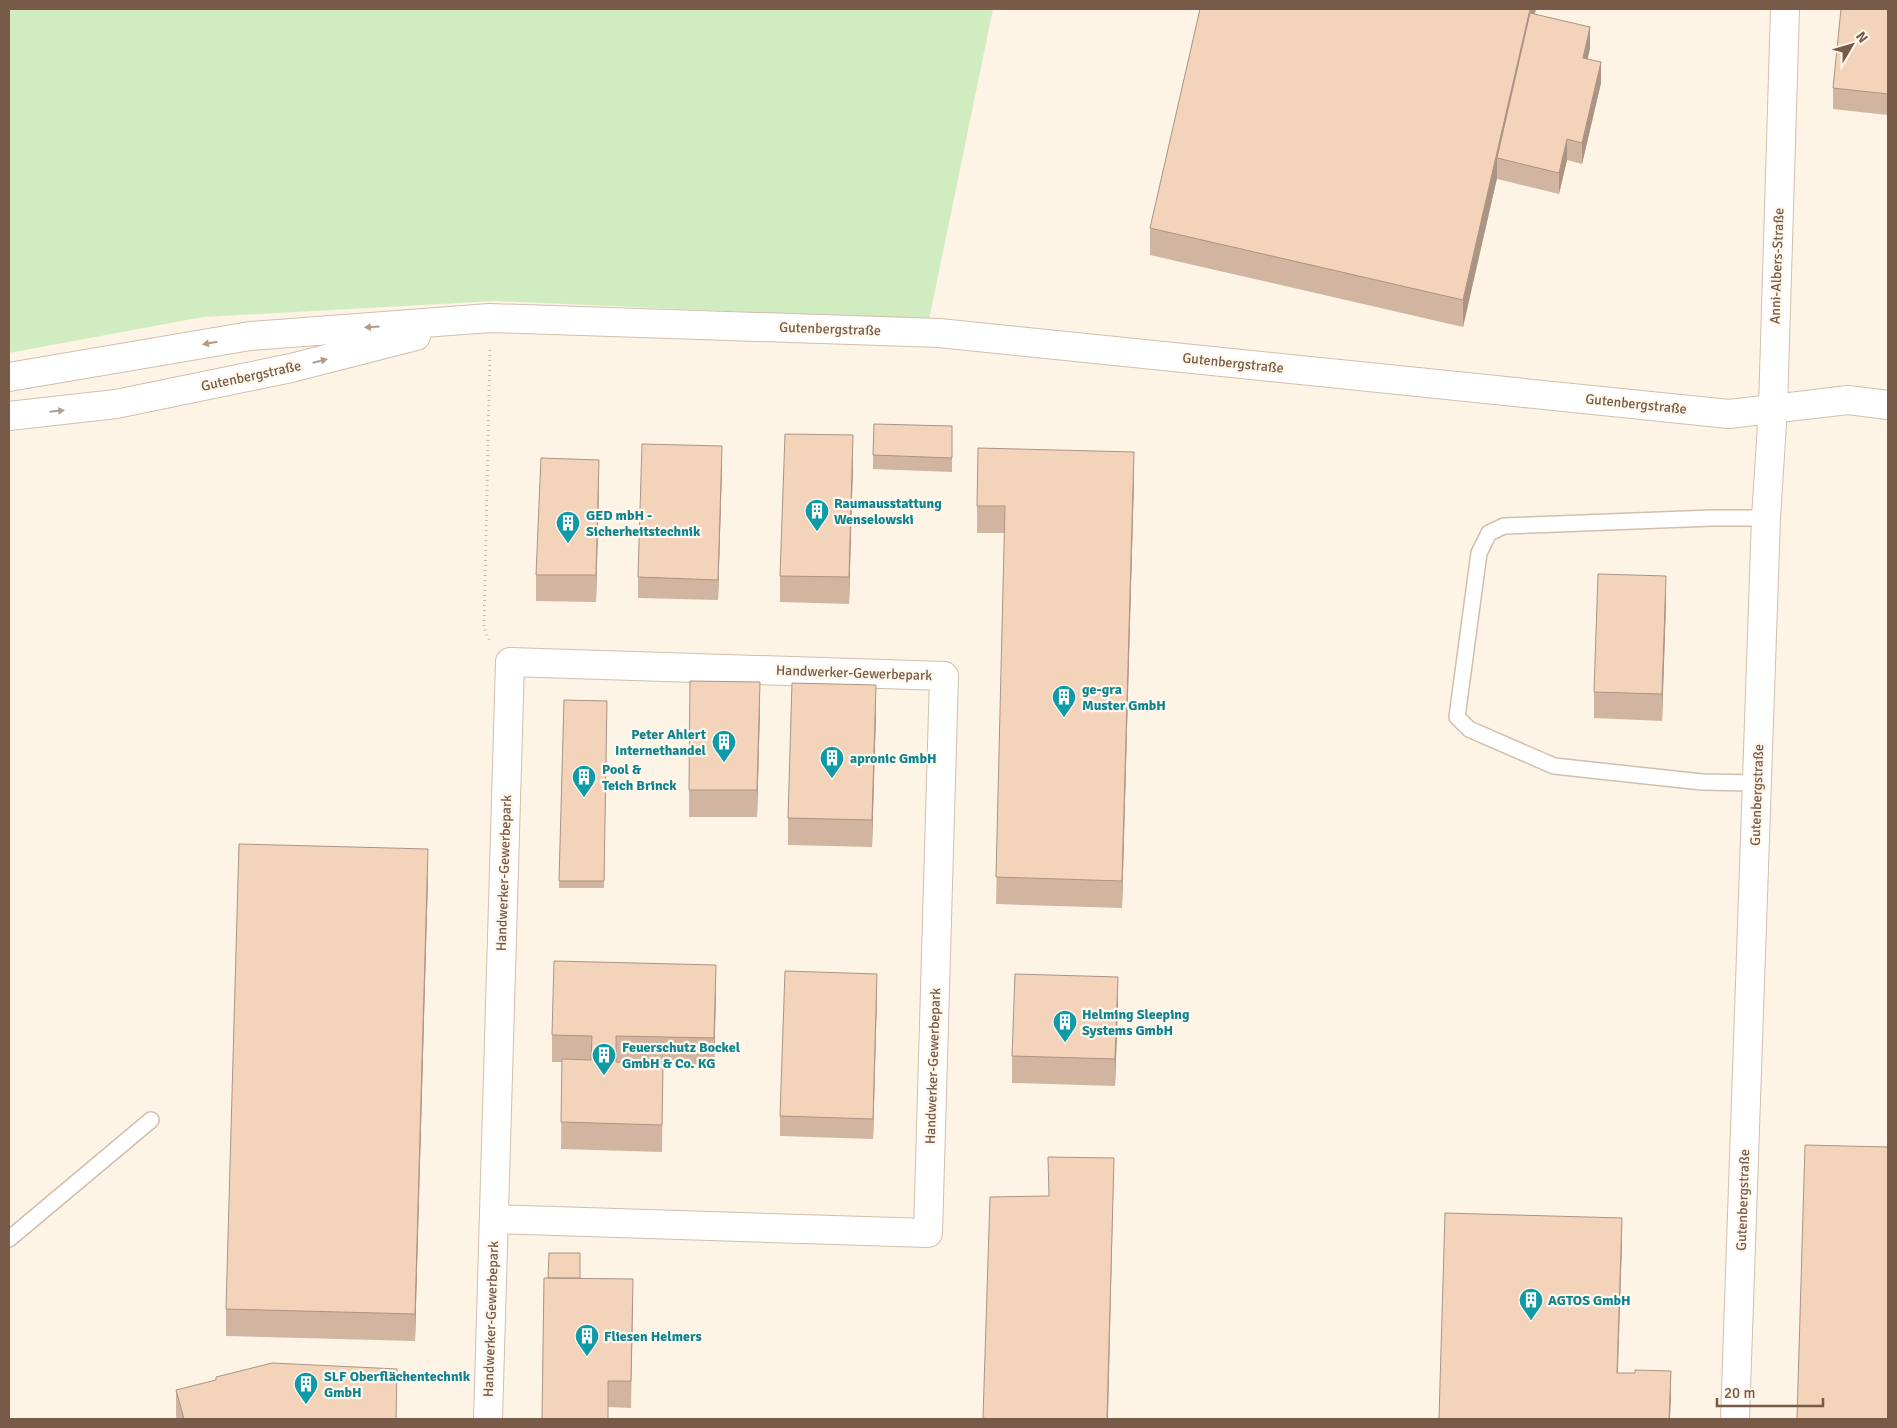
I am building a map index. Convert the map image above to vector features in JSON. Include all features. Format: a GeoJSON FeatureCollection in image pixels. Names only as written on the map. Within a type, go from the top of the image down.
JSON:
{"type":"FeatureCollection","features":[{"type":"Feature","properties":{"kind":"street","name":"Anni-Albers-Straße"},"geometry":{"type":"LineString","coordinates":[[1772,408],[1785,9]]}},
{"type":"Feature","properties":{"kind":"street","name":"Gutenbergstraße"},"geometry":{"type":"LineString","coordinates":[[9,416],[116,404],[291,368],[490,318]]}},
{"type":"Feature","properties":{"kind":"street","name":"Gutenbergstraße"},"geometry":{"type":"LineString","coordinates":[[9,377],[250,336],[490,318],[939,333],[1729,414],[1772,408],[1766,518],[1735,1419]]}},
{"type":"Feature","properties":{"kind":"street"},"geometry":{"type":"LineString","coordinates":[[1772,408],[1848,400],[1888,405]]}},
{"type":"Feature","properties":{"kind":"street","name":"Handwerker-Gewerbepark"},"geometry":{"type":"LineString","coordinates":[[488,1419],[510,662],[944,676],[928,1233],[494,1219]]}},
{"type":"Feature","properties":{"kind":"lane"},"geometry":{"type":"LineString","coordinates":[[1757,783],[1702,782],[1554,766],[1469,729],[1457,717],[1480,552],[1489,533],[1504,526],[1712,518],[1766,518]]}},
{"type":"Feature","properties":{"kind":"lane"},"geometry":{"type":"LineString","coordinates":[[9,1240],[151,1120]]}},
{"type":"Feature","properties":{"kind":"path"},"geometry":{"type":"LineString","coordinates":[[490,318],[484,628],[489,641],[510,662]]}},
{"type":"Feature","properties":{"kind":"green space"},"geometry":{"type":"Polygon","coordinates":[[[9,9],[993,9],[929,320],[495,301],[203,317],[9,353],[9,9]]]}},
{"type":"Feature","properties":{"kind":"building"},"geometry":{"type":"Polygon","coordinates":[[[1200,9],[1530,9],[1463,300],[1150,228],[1200,9]]]}},
{"type":"Feature","properties":{"kind":"building"},"geometry":{"type":"Polygon","coordinates":[[[1841,9],[1888,9],[1888,94],[1833,88],[1841,9]]]}},
{"type":"Feature","properties":{"kind":"building"},"geometry":{"type":"Polygon","coordinates":[[[1530,13],[1590,27],[1583,58],[1601,62],[1582,143],[1567,139],[1559,173],[1497,158],[1530,13]]]}},
{"type":"Feature","properties":{"kind":"building"},"geometry":{"type":"Polygon","coordinates":[[[874,424],[952,426],[952,458],[873,455],[874,424]]]}},
{"type":"Feature","properties":{"kind":"building","name":"Raumausstattung Wenselowski"},"geometry":{"type":"Polygon","coordinates":[[[785,434],[853,435],[849,577],[780,576],[785,434]]]}},
{"type":"Feature","properties":{"kind":"building"},"geometry":{"type":"Polygon","coordinates":[[[642,444],[722,446],[718,580],[638,577],[642,444]]]}},
{"type":"Feature","properties":{"kind":"building","name":"ge-gra Muster GmbH"},"geometry":{"type":"Polygon","coordinates":[[[978,448],[1134,452],[1122,881],[996,877],[1005,506],[977,506],[978,448]]]}},
{"type":"Feature","properties":{"kind":"building","name":"GED mbH - Sicherheitstechnik"},"geometry":{"type":"Polygon","coordinates":[[[541,458],[599,460],[596,575],[536,575],[541,458]]]}},
{"type":"Feature","properties":{"kind":"building"},"geometry":{"type":"Polygon","coordinates":[[[1598,574],[1666,576],[1662,694],[1594,692],[1598,574]]]}},
{"type":"Feature","properties":{"kind":"building","name":"Peter Ahlert Internethandel"},"geometry":{"type":"Polygon","coordinates":[[[690,681],[760,682],[757,790],[689,790],[690,681]]]}},
{"type":"Feature","properties":{"kind":"building","name":"apronic GmbH"},"geometry":{"type":"Polygon","coordinates":[[[792,683],[876,685],[872,820],[788,818],[792,683]]]}},
{"type":"Feature","properties":{"kind":"building","name":"Pool & Teich Brinck"},"geometry":{"type":"Polygon","coordinates":[[[564,700],[607,701],[604,881],[559,881],[564,700]]]}},
{"type":"Feature","properties":{"kind":"building"},"geometry":{"type":"Polygon","coordinates":[[[239,844],[428,849],[415,1314],[226,1309],[239,844]]]}},
{"type":"Feature","properties":{"kind":"building","name":"Feuerschutz Bockel GmbH & Co. KG"},"geometry":{"type":"Polygon","coordinates":[[[554,961],[716,965],[714,1038],[616,1036],[616,1062],[663,1064],[662,1125],[561,1122],[562,1059],[591,1060],[592,1036],[552,1035],[554,961]]]}},
{"type":"Feature","properties":{"kind":"building"},"geometry":{"type":"Polygon","coordinates":[[[785,971],[877,974],[873,1119],[780,1116],[785,971]]]}},
{"type":"Feature","properties":{"kind":"building","name":"Helming Sleeping Systems GmbH"},"geometry":{"type":"Polygon","coordinates":[[[1015,974],[1118,977],[1115,1059],[1012,1056],[1015,974]]]}},
{"type":"Feature","properties":{"kind":"building"},"geometry":{"type":"Polygon","coordinates":[[[1805,1145],[1888,1147],[1888,1419],[1797,1419],[1805,1145]]]}},
{"type":"Feature","properties":{"kind":"building"},"geometry":{"type":"Polygon","coordinates":[[[1048,1157],[1114,1158],[1107,1419],[983,1418],[990,1197],[1049,1196],[1048,1157]]]}},
{"type":"Feature","properties":{"kind":"building","name":"AGTOS GmbH"},"geometry":{"type":"Polygon","coordinates":[[[1445,1213],[1622,1218],[1617,1373],[1635,1373],[1635,1370],[1671,1371],[1669,1419],[1439,1419],[1445,1213]]]}},
{"type":"Feature","properties":{"kind":"building"},"geometry":{"type":"Polygon","coordinates":[[[549,1253],[580,1253],[580,1278],[548,1278],[549,1253]]]}},
{"type":"Feature","properties":{"kind":"building","name":"Fliesen Helmers"},"geometry":{"type":"Polygon","coordinates":[[[544,1278],[633,1279],[631,1381],[608,1381],[608,1419],[542,1419],[544,1278]]]}},
{"type":"Feature","properties":{"kind":"building"},"geometry":{"type":"Polygon","coordinates":[[[272,1363],[397,1369],[396,1419],[184,1419],[176,1390],[216,1380],[216,1377],[272,1363]]]}},
{"type":"Feature","properties":{"kind":"place","name":"Raumausstattung Wenselowski"},"geometry":{"type":"Point","coordinates":[817,532]}},
{"type":"Feature","properties":{"kind":"place","name":"GED mbH - Sicherheitstechnik"},"geometry":{"type":"Point","coordinates":[568,544]}},
{"type":"Feature","properties":{"kind":"place","name":"ge-gra Muster GmbH"},"geometry":{"type":"Point","coordinates":[1064,718]}},
{"type":"Feature","properties":{"kind":"place","name":"Peter Ahlert Internethandel"},"geometry":{"type":"Point","coordinates":[724,763]}},
{"type":"Feature","properties":{"kind":"place","name":"apronic GmbH"},"geometry":{"type":"Point","coordinates":[832,779]}},
{"type":"Feature","properties":{"kind":"place","name":"Pool & Teich Brinck"},"geometry":{"type":"Point","coordinates":[584,798]}},
{"type":"Feature","properties":{"kind":"place","name":"Helming Sleeping Systems GmbH"},"geometry":{"type":"Point","coordinates":[1065,1043]}},
{"type":"Feature","properties":{"kind":"place","name":"Feuerschutz Bockel GmbH & Co. KG"},"geometry":{"type":"Point","coordinates":[604,1076]}},
{"type":"Feature","properties":{"kind":"place","name":"AGTOS GmbH"},"geometry":{"type":"Point","coordinates":[1531,1321]}},
{"type":"Feature","properties":{"kind":"place","name":"Fliesen Helmers"},"geometry":{"type":"Point","coordinates":[587,1357]}},
{"type":"Feature","properties":{"kind":"place","name":"SLF Oberflächentechnik GmbH"},"geometry":{"type":"Point","coordinates":[306,1405]}}]}
